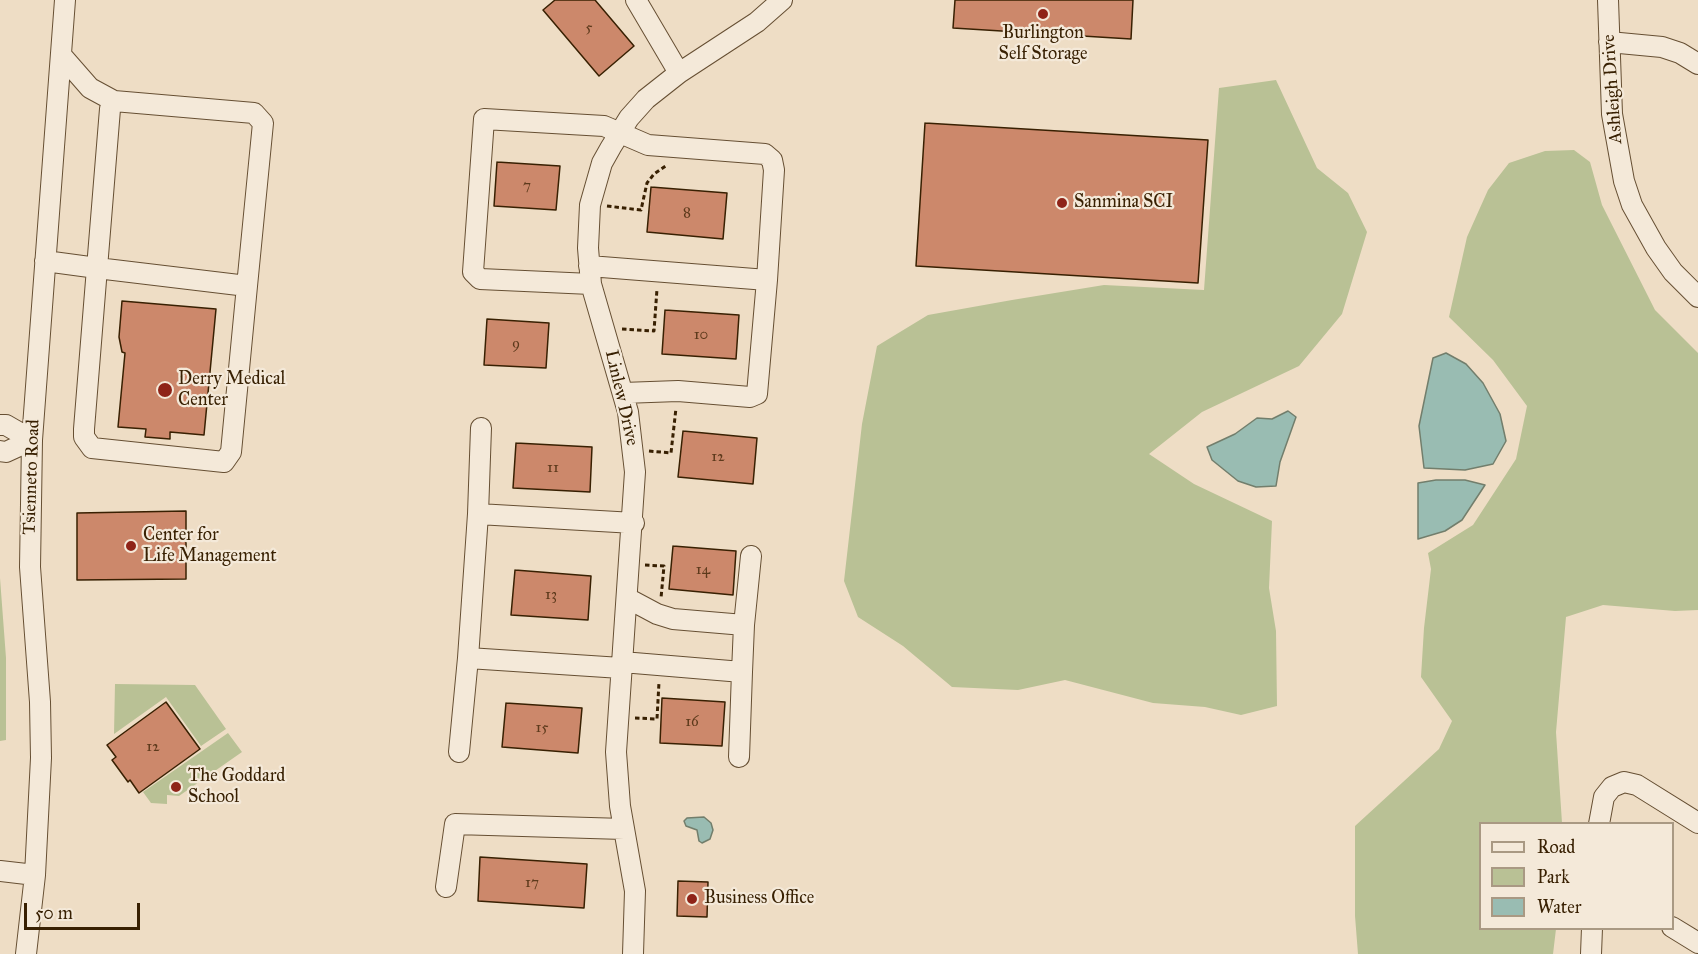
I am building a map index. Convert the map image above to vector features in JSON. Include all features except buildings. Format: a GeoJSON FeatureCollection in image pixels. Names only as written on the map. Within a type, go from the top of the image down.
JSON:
{"type":"FeatureCollection","features":[{"type":"Feature","properties":{"kind":"street","name":"Tsienneto Road"},"geometry":{"type":"LineString","coordinates":[[26,954],[35,875],[39,803],[40,702],[30,567],[32,440],[65,0]]}},
{"type":"Feature","properties":{"kind":"street"},"geometry":{"type":"LineString","coordinates":[[636,0],[679,73]]}},
{"type":"Feature","properties":{"kind":"street","name":"Linlew Drive"},"geometry":{"type":"LineString","coordinates":[[633,954],[635,891],[624,829],[616,752],[621,665],[634,523],[634,449],[623,393],[590,275],[590,205],[602,163],[620,131],[646,99],[679,73],[757,22],[782,0]]}},
{"type":"Feature","properties":{"kind":"street","name":"Ashleigh Drive"},"geometry":{"type":"LineString","coordinates":[[1608,0],[1615,138],[1632,205],[1656,249],[1673,272],[1698,297]]}},
{"type":"Feature","properties":{"kind":"street"},"geometry":{"type":"LineString","coordinates":[[1609,42],[1662,47],[1680,53],[1698,64]]}},
{"type":"Feature","properties":{"kind":"street"},"geometry":{"type":"LineString","coordinates":[[62,56],[90,88],[114,101],[254,113],[263,123],[231,452],[224,462],[92,448],[84,436],[110,109],[114,101]]}},
{"type":"Feature","properties":{"kind":"street"},"geometry":{"type":"LineString","coordinates":[[623,393],[678,391],[750,397],[757,394],[767,280],[774,170],[772,160],[765,154],[648,145],[620,131],[587,124],[484,120],[473,272],[480,279],[658,270],[767,280]]}},
{"type":"Feature","properties":{"kind":"street"},"geometry":{"type":"LineString","coordinates":[[45,261],[247,286]]}},
{"type":"Feature","properties":{"kind":"street"},"geometry":{"type":"LineString","coordinates":[[0,425],[6,425],[32,440]]}},
{"type":"Feature","properties":{"kind":"street"},"geometry":{"type":"LineString","coordinates":[[459,752],[478,514],[481,428]]}},
{"type":"Feature","properties":{"kind":"street"},"geometry":{"type":"LineString","coordinates":[[0,451],[6,452],[32,440]]}},
{"type":"Feature","properties":{"kind":"street"},"geometry":{"type":"LineString","coordinates":[[478,514],[634,523]]}},
{"type":"Feature","properties":{"kind":"street"},"geometry":{"type":"LineString","coordinates":[[739,757],[744,625],[750,556]]}},
{"type":"Feature","properties":{"kind":"street"},"geometry":{"type":"LineString","coordinates":[[627,598],[673,619],[744,625]]}},
{"type":"Feature","properties":{"kind":"street"},"geometry":{"type":"LineString","coordinates":[[468,658],[660,665],[742,672]]}},
{"type":"Feature","properties":{"kind":"street"},"geometry":{"type":"LineString","coordinates":[[1599,822],[1604,797],[1612,787],[1624,782],[1637,785],[1698,823]]}},
{"type":"Feature","properties":{"kind":"street"},"geometry":{"type":"LineString","coordinates":[[446,887],[455,824],[624,829]]}},
{"type":"Feature","properties":{"kind":"street"},"geometry":{"type":"LineString","coordinates":[[0,871],[35,875]]}},
{"type":"Feature","properties":{"kind":"street"},"geometry":{"type":"LineString","coordinates":[[1674,928],[1698,943]]}},
{"type":"Feature","properties":{"kind":"street"},"geometry":{"type":"LineString","coordinates":[[1591,954],[1592,930]]}},
{"type":"Feature","properties":{"kind":"path"},"geometry":{"type":"LineString","coordinates":[[603,206],[641,210],[647,183],[654,174],[670,164],[671,147]]}},
{"type":"Feature","properties":{"kind":"path"},"geometry":{"type":"LineString","coordinates":[[615,329],[654,331],[658,270]]}},
{"type":"Feature","properties":{"kind":"path"},"geometry":{"type":"LineString","coordinates":[[644,451],[671,453],[678,391]]}},
{"type":"Feature","properties":{"kind":"path"},"geometry":{"type":"LineString","coordinates":[[641,564],[664,566],[660,615]]}},
{"type":"Feature","properties":{"kind":"path"},"geometry":{"type":"LineString","coordinates":[[628,718],[657,719],[660,665]]}},
{"type":"Feature","properties":{"kind":"green space"},"geometry":{"type":"Polygon","coordinates":[[[1276,80],[1317,168],[1348,193],[1367,232],[1342,314],[1299,366],[1202,412],[1149,454],[1194,484],[1272,521],[1269,588],[1276,631],[1277,706],[1241,715],[1205,707],[1153,703],[1065,680],[1018,690],[952,687],[903,646],[858,617],[844,581],[862,424],[877,346],[928,315],[1012,300],[1104,285],[1204,290],[1219,88],[1276,80]]]}},
{"type":"Feature","properties":{"kind":"green space"},"geometry":{"type":"Polygon","coordinates":[[[1574,150],[1590,162],[1602,205],[1655,310],[1698,353],[1698,610],[1675,611],[1603,605],[1566,617],[1556,732],[1562,822],[1479,822],[1479,930],[1556,930],[1553,954],[1358,954],[1355,916],[1355,826],[1439,749],[1452,721],[1421,677],[1431,569],[1428,553],[1473,525],[1516,459],[1527,406],[1493,360],[1449,317],[1467,237],[1488,190],[1509,163],[1545,151],[1574,150]]]}},
{"type":"Feature","properties":{"kind":"green space"},"geometry":{"type":"Polygon","coordinates":[[[0,578],[6,658],[6,740],[0,741],[0,578]]]}},
{"type":"Feature","properties":{"kind":"green space"},"geometry":{"type":"Polygon","coordinates":[[[115,684],[195,685],[226,729],[201,746],[166,697],[114,734],[115,684]]]}},
{"type":"Feature","properties":{"kind":"green space"},"geometry":{"type":"Polygon","coordinates":[[[228,733],[242,752],[179,796],[167,795],[167,804],[151,803],[143,792],[228,733]]]}},
{"type":"Feature","properties":{"kind":"water"},"geometry":{"type":"Polygon","coordinates":[[[1446,353],[1466,364],[1483,383],[1500,414],[1506,441],[1493,464],[1465,470],[1424,468],[1419,426],[1433,358],[1446,353]]]}},
{"type":"Feature","properties":{"kind":"water"},"geometry":{"type":"Polygon","coordinates":[[[1288,411],[1296,417],[1280,462],[1276,486],[1256,487],[1238,481],[1212,460],[1207,447],[1235,434],[1257,418],[1272,419],[1288,411]]]}},
{"type":"Feature","properties":{"kind":"water"},"geometry":{"type":"Polygon","coordinates":[[[1436,480],[1465,480],[1485,485],[1462,520],[1445,531],[1418,539],[1418,483],[1436,480]]]}},
{"type":"Feature","properties":{"kind":"water"},"geometry":{"type":"Polygon","coordinates":[[[704,817],[711,823],[713,830],[710,839],[702,843],[699,841],[697,830],[686,826],[684,821],[687,818],[704,817]]]}},
{"type":"Feature","properties":{"kind":"place","name":"Burlington Self Storage"},"geometry":{"type":"Point","coordinates":[1043,14]}},
{"type":"Feature","properties":{"kind":"place","name":"Sanmina SCI"},"geometry":{"type":"Point","coordinates":[1062,203]}},
{"type":"Feature","properties":{"kind":"place","name":"Derry Medical Center"},"geometry":{"type":"Point","coordinates":[165,390]}},
{"type":"Feature","properties":{"kind":"place","name":"Center for Life Management"},"geometry":{"type":"Point","coordinates":[131,546]}},
{"type":"Feature","properties":{"kind":"place","name":"The Goddard School"},"geometry":{"type":"Point","coordinates":[176,787]}},
{"type":"Feature","properties":{"kind":"place","name":"Business Office"},"geometry":{"type":"Point","coordinates":[692,899]}}]}
